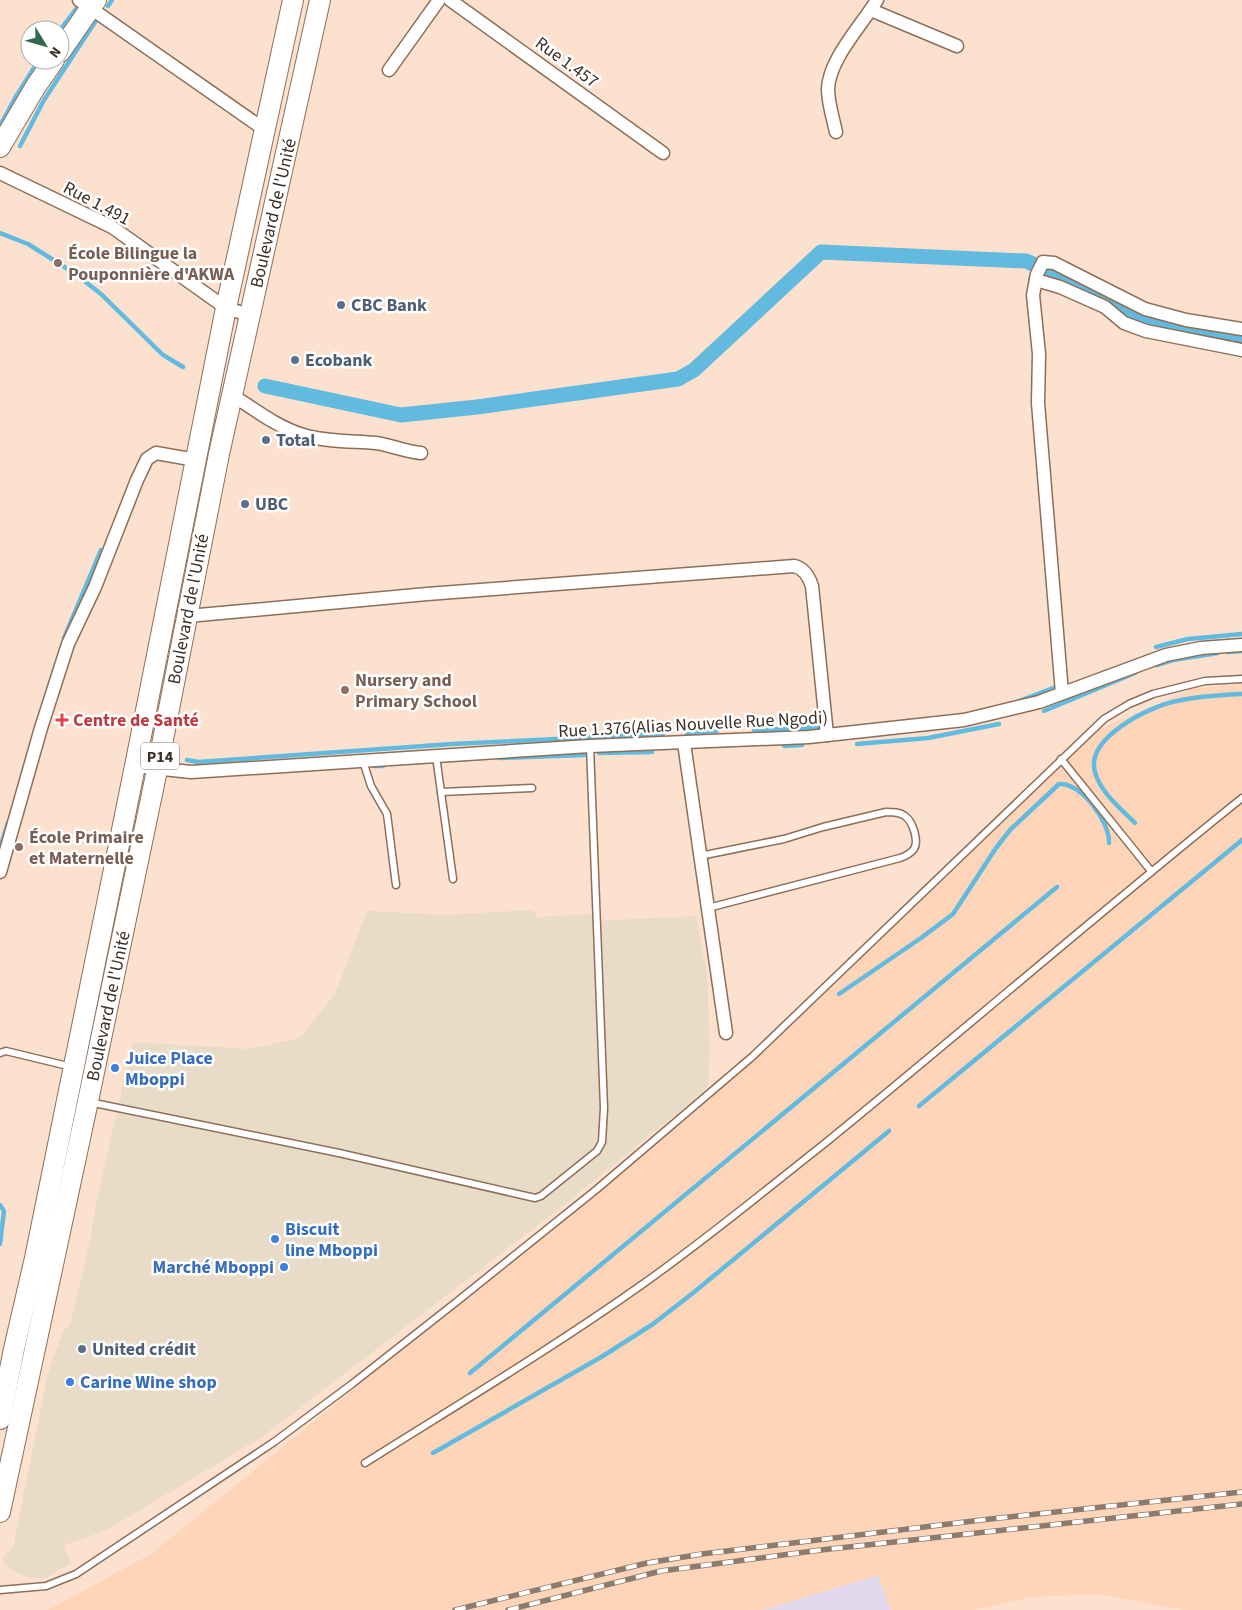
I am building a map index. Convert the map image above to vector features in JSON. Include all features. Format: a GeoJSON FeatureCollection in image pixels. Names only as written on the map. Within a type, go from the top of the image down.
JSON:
{"type":"FeatureCollection","features":[{"type":"Feature","properties":{"kind":"main road","name":"Boulevard de l'Unité"},"geometry":{"type":"LineString","coordinates":[[0,1512],[88,1102],[83,1070],[135,766],[226,308],[293,0]]}},
{"type":"Feature","properties":{"kind":"main road","name":"Boulevard de l'Unité"},"geometry":{"type":"LineString","coordinates":[[0,1419],[157,770],[202,536],[249,315],[320,0]]}},
{"type":"Feature","properties":{"kind":"main road"},"geometry":{"type":"LineString","coordinates":[[70,35],[89,3]]}},
{"type":"Feature","properties":{"kind":"main road"},"geometry":{"type":"LineString","coordinates":[[0,147],[47,70]]}},
{"type":"Feature","properties":{"kind":"street"},"geometry":{"type":"LineString","coordinates":[[390,70],[439,0]]}},
{"type":"Feature","properties":{"kind":"street","name":"Rue 1.457"},"geometry":{"type":"LineString","coordinates":[[450,0],[663,153]]}},
{"type":"Feature","properties":{"kind":"street"},"geometry":{"type":"LineString","coordinates":[[89,3],[265,130]]}},
{"type":"Feature","properties":{"kind":"street"},"geometry":{"type":"LineString","coordinates":[[836,132],[828,90],[835,63],[874,5],[957,46]]}},
{"type":"Feature","properties":{"kind":"street","name":"Rue 1.491"},"geometry":{"type":"LineString","coordinates":[[0,174],[112,227],[226,308],[249,315]]}},
{"type":"Feature","properties":{"kind":"street"},"geometry":{"type":"LineString","coordinates":[[1062,694],[1038,403],[1039,354],[1033,294],[1039,272],[1054,263],[1145,309],[1186,320],[1242,329]]}},
{"type":"Feature","properties":{"kind":"street"},"geometry":{"type":"LineString","coordinates":[[1039,272],[1060,287],[1104,307],[1124,323],[1146,330],[1242,350]]}},
{"type":"Feature","properties":{"kind":"street"},"geometry":{"type":"LineString","coordinates":[[232,395],[272,421],[302,434],[323,439],[378,444],[421,453]]}},
{"type":"Feature","properties":{"kind":"street"},"geometry":{"type":"LineString","coordinates":[[0,872],[41,728],[68,644],[95,587],[137,480],[147,459],[156,453],[196,460]]}},
{"type":"Feature","properties":{"kind":"street"},"geometry":{"type":"LineString","coordinates":[[188,616],[427,594],[800,567],[810,579],[812,586],[827,735]]}},
{"type":"Feature","properties":{"kind":"street","name":"Rue 1.376(Alias Nouvelle Rue Ngodi)"},"geometry":{"type":"LineString","coordinates":[[135,766],[157,770],[192,772],[590,746],[827,735],[964,720],[1039,702],[1166,654],[1201,648],[1242,645]]}},
{"type":"Feature","properties":{"kind":"street"},"geometry":{"type":"LineString","coordinates":[[684,743],[726,1033]]}},
{"type":"Feature","properties":{"kind":"lane"},"geometry":{"type":"LineString","coordinates":[[0,1590],[46,1586],[76,1574],[274,1442],[418,1332],[597,1188],[753,1056],[1104,718],[1153,694],[1205,681],[1242,679]]}},
{"type":"Feature","properties":{"kind":"lane"},"geometry":{"type":"LineString","coordinates":[[88,1102],[339,1154],[535,1198],[541,1196],[597,1151],[602,1142],[604,1108],[590,746]]}},
{"type":"Feature","properties":{"kind":"lane"},"geometry":{"type":"LineString","coordinates":[[436,756],[453,879]]}},
{"type":"Feature","properties":{"kind":"lane"},"geometry":{"type":"LineString","coordinates":[[1061,759],[1151,871]]}},
{"type":"Feature","properties":{"kind":"lane"},"geometry":{"type":"LineString","coordinates":[[363,761],[371,786],[387,814],[396,885]]}},
{"type":"Feature","properties":{"kind":"lane"},"geometry":{"type":"LineString","coordinates":[[441,792],[532,788]]}},
{"type":"Feature","properties":{"kind":"lane"},"geometry":{"type":"LineString","coordinates":[[365,1463],[632,1292],[722,1226],[894,1087],[1151,871],[1242,798]]}},
{"type":"Feature","properties":{"kind":"lane"},"geometry":{"type":"LineString","coordinates":[[700,856],[784,839],[823,827],[886,812],[905,815],[916,836],[915,847],[909,854],[900,858],[708,908]]}},
{"type":"Feature","properties":{"kind":"lane"},"geometry":{"type":"LineString","coordinates":[[0,1053],[6,1051],[83,1070]]}},
{"type":"Feature","properties":{"kind":"shaded area"},"geometry":{"type":"Polygon","coordinates":[[[1242,684],[1242,1610],[1184,1610],[1098,1594],[1031,1597],[974,1610],[891,1610],[878,1575],[763,1610],[48,1610],[151,1554],[626,1168],[1100,729],[1192,689],[1242,684]]]}},
{"type":"Feature","properties":{"kind":"shaded area","name":"Marché Mboppi"},"geometry":{"type":"Polygon","coordinates":[[[533,910],[537,917],[590,914],[595,921],[696,916],[707,975],[710,1048],[708,1086],[559,1209],[262,1437],[105,1531],[64,1545],[71,1563],[45,1578],[29,1578],[10,1569],[4,1563],[3,1556],[13,1548],[48,1373],[63,1331],[70,1326],[133,1042],[249,1049],[300,1038],[335,994],[367,911],[444,915],[533,910]]]}},
{"type":"Feature","properties":{"kind":"shaded area"},"geometry":{"type":"Polygon","coordinates":[[[878,1575],[891,1610],[763,1610],[878,1575]]]}},
{"type":"Feature","properties":{"kind":"waterway"},"geometry":{"type":"LineString","coordinates":[[108,6],[112,0]]}},
{"type":"Feature","properties":{"kind":"waterway"},"geometry":{"type":"LineString","coordinates":[[68,20],[76,9]]}},
{"type":"Feature","properties":{"kind":"waterway"},"geometry":{"type":"LineString","coordinates":[[20,146],[44,100],[95,22]]}},
{"type":"Feature","properties":{"kind":"waterway"},"geometry":{"type":"LineString","coordinates":[[15,98],[33,70]]}},
{"type":"Feature","properties":{"kind":"waterway"},"geometry":{"type":"LineString","coordinates":[[0,126],[14,100]]}},
{"type":"Feature","properties":{"kind":"waterway"},"geometry":{"type":"LineString","coordinates":[[0,233],[28,244],[74,273],[101,294],[163,355],[183,367]]}},
{"type":"Feature","properties":{"kind":"waterway"},"geometry":{"type":"LineString","coordinates":[[265,386],[401,415],[477,407],[678,379],[694,370],[821,252],[1026,261],[1086,287],[1149,324],[1242,340]]}},
{"type":"Feature","properties":{"kind":"waterway"},"geometry":{"type":"LineString","coordinates":[[64,638],[101,550]]}},
{"type":"Feature","properties":{"kind":"waterway"},"geometry":{"type":"LineString","coordinates":[[1156,647],[1188,639],[1242,634]]}},
{"type":"Feature","properties":{"kind":"waterway"},"geometry":{"type":"LineString","coordinates":[[1228,652],[1242,651]]}},
{"type":"Feature","properties":{"kind":"waterway"},"geometry":{"type":"LineString","coordinates":[[1157,665],[1173,660],[1218,653]]}},
{"type":"Feature","properties":{"kind":"waterway"},"geometry":{"type":"LineString","coordinates":[[1044,711],[1135,673]]}},
{"type":"Feature","properties":{"kind":"waterway"},"geometry":{"type":"LineString","coordinates":[[1019,701],[1061,685]]}},
{"type":"Feature","properties":{"kind":"waterway"},"geometry":{"type":"LineString","coordinates":[[1135,823],[1101,786],[1095,772],[1095,759],[1100,747],[1109,736],[1137,717],[1165,704],[1185,699],[1242,694]]}},
{"type":"Feature","properties":{"kind":"waterway"},"geometry":{"type":"LineString","coordinates":[[857,744],[928,738],[999,724]]}},
{"type":"Feature","properties":{"kind":"waterway"},"geometry":{"type":"LineString","coordinates":[[754,730],[821,727]]}},
{"type":"Feature","properties":{"kind":"waterway"},"geometry":{"type":"LineString","coordinates":[[702,732],[717,731]]}},
{"type":"Feature","properties":{"kind":"waterway"},"geometry":{"type":"LineString","coordinates":[[687,733],[700,732]]}},
{"type":"Feature","properties":{"kind":"waterway"},"geometry":{"type":"LineString","coordinates":[[187,760],[198,762],[452,744],[663,734]]}},
{"type":"Feature","properties":{"kind":"waterway"},"geometry":{"type":"LineString","coordinates":[[784,746],[802,745]]}},
{"type":"Feature","properties":{"kind":"waterway"},"geometry":{"type":"LineString","coordinates":[[599,753],[652,752]]}},
{"type":"Feature","properties":{"kind":"waterway"},"geometry":{"type":"LineString","coordinates":[[500,758],[584,755]]}},
{"type":"Feature","properties":{"kind":"waterway"},"geometry":{"type":"LineString","coordinates":[[374,766],[383,766]]}},
{"type":"Feature","properties":{"kind":"waterway"},"geometry":{"type":"LineString","coordinates":[[839,994],[953,914],[1010,830],[1059,784],[1068,785],[1076,789],[1093,805],[1105,825],[1109,843]]}},
{"type":"Feature","properties":{"kind":"waterway"},"geometry":{"type":"LineString","coordinates":[[0,848],[8,823]]}},
{"type":"Feature","properties":{"kind":"waterway"},"geometry":{"type":"LineString","coordinates":[[919,1106],[1242,840]]}},
{"type":"Feature","properties":{"kind":"waterway"},"geometry":{"type":"LineString","coordinates":[[470,1373],[1057,887]]}},
{"type":"Feature","properties":{"kind":"waterway"},"geometry":{"type":"LineString","coordinates":[[433,1453],[603,1356],[653,1324],[889,1131]]}},
{"type":"Feature","properties":{"kind":"waterway"},"geometry":{"type":"LineString","coordinates":[[0,1205],[4,1211],[0,1244]]}},
{"type":"Feature","properties":{"kind":"railway"},"geometry":{"type":"LineString","coordinates":[[455,1610],[647,1563],[702,1554],[990,1519],[1242,1492]]}},
{"type":"Feature","properties":{"kind":"railway"},"geometry":{"type":"LineString","coordinates":[[508,1610],[661,1571],[821,1550],[1242,1504]]}},
{"type":"Feature","properties":{"kind":"place","name":"École Bilingue la Pouponnière d'AKWA"},"geometry":{"type":"Point","coordinates":[58,263]}},
{"type":"Feature","properties":{"kind":"place","name":"CBC Bank"},"geometry":{"type":"Point","coordinates":[341,305]}},
{"type":"Feature","properties":{"kind":"place","name":"Ecobank"},"geometry":{"type":"Point","coordinates":[295,360]}},
{"type":"Feature","properties":{"kind":"place","name":"Total"},"geometry":{"type":"Point","coordinates":[266,440]}},
{"type":"Feature","properties":{"kind":"place","name":"UBC"},"geometry":{"type":"Point","coordinates":[245,504]}},
{"type":"Feature","properties":{"kind":"place","name":"Nursery and Primary School"},"geometry":{"type":"Point","coordinates":[345,690]}},
{"type":"Feature","properties":{"kind":"place","name":"Centre de Santé"},"geometry":{"type":"Point","coordinates":[62,720]}},
{"type":"Feature","properties":{"kind":"place","name":"École Primaire et Maternelle"},"geometry":{"type":"Point","coordinates":[19,847]}},
{"type":"Feature","properties":{"kind":"place","name":"Juice Place Mboppi"},"geometry":{"type":"Point","coordinates":[115,1068]}},
{"type":"Feature","properties":{"kind":"place","name":"Biscuit line Mboppi"},"geometry":{"type":"Point","coordinates":[275,1239]}},
{"type":"Feature","properties":{"kind":"place","name":"Marché Mboppi"},"geometry":{"type":"Point","coordinates":[284,1267]}},
{"type":"Feature","properties":{"kind":"place","name":"United crédit"},"geometry":{"type":"Point","coordinates":[82,1349]}},
{"type":"Feature","properties":{"kind":"place","name":"Carine Wine shop"},"geometry":{"type":"Point","coordinates":[70,1382]}}]}
